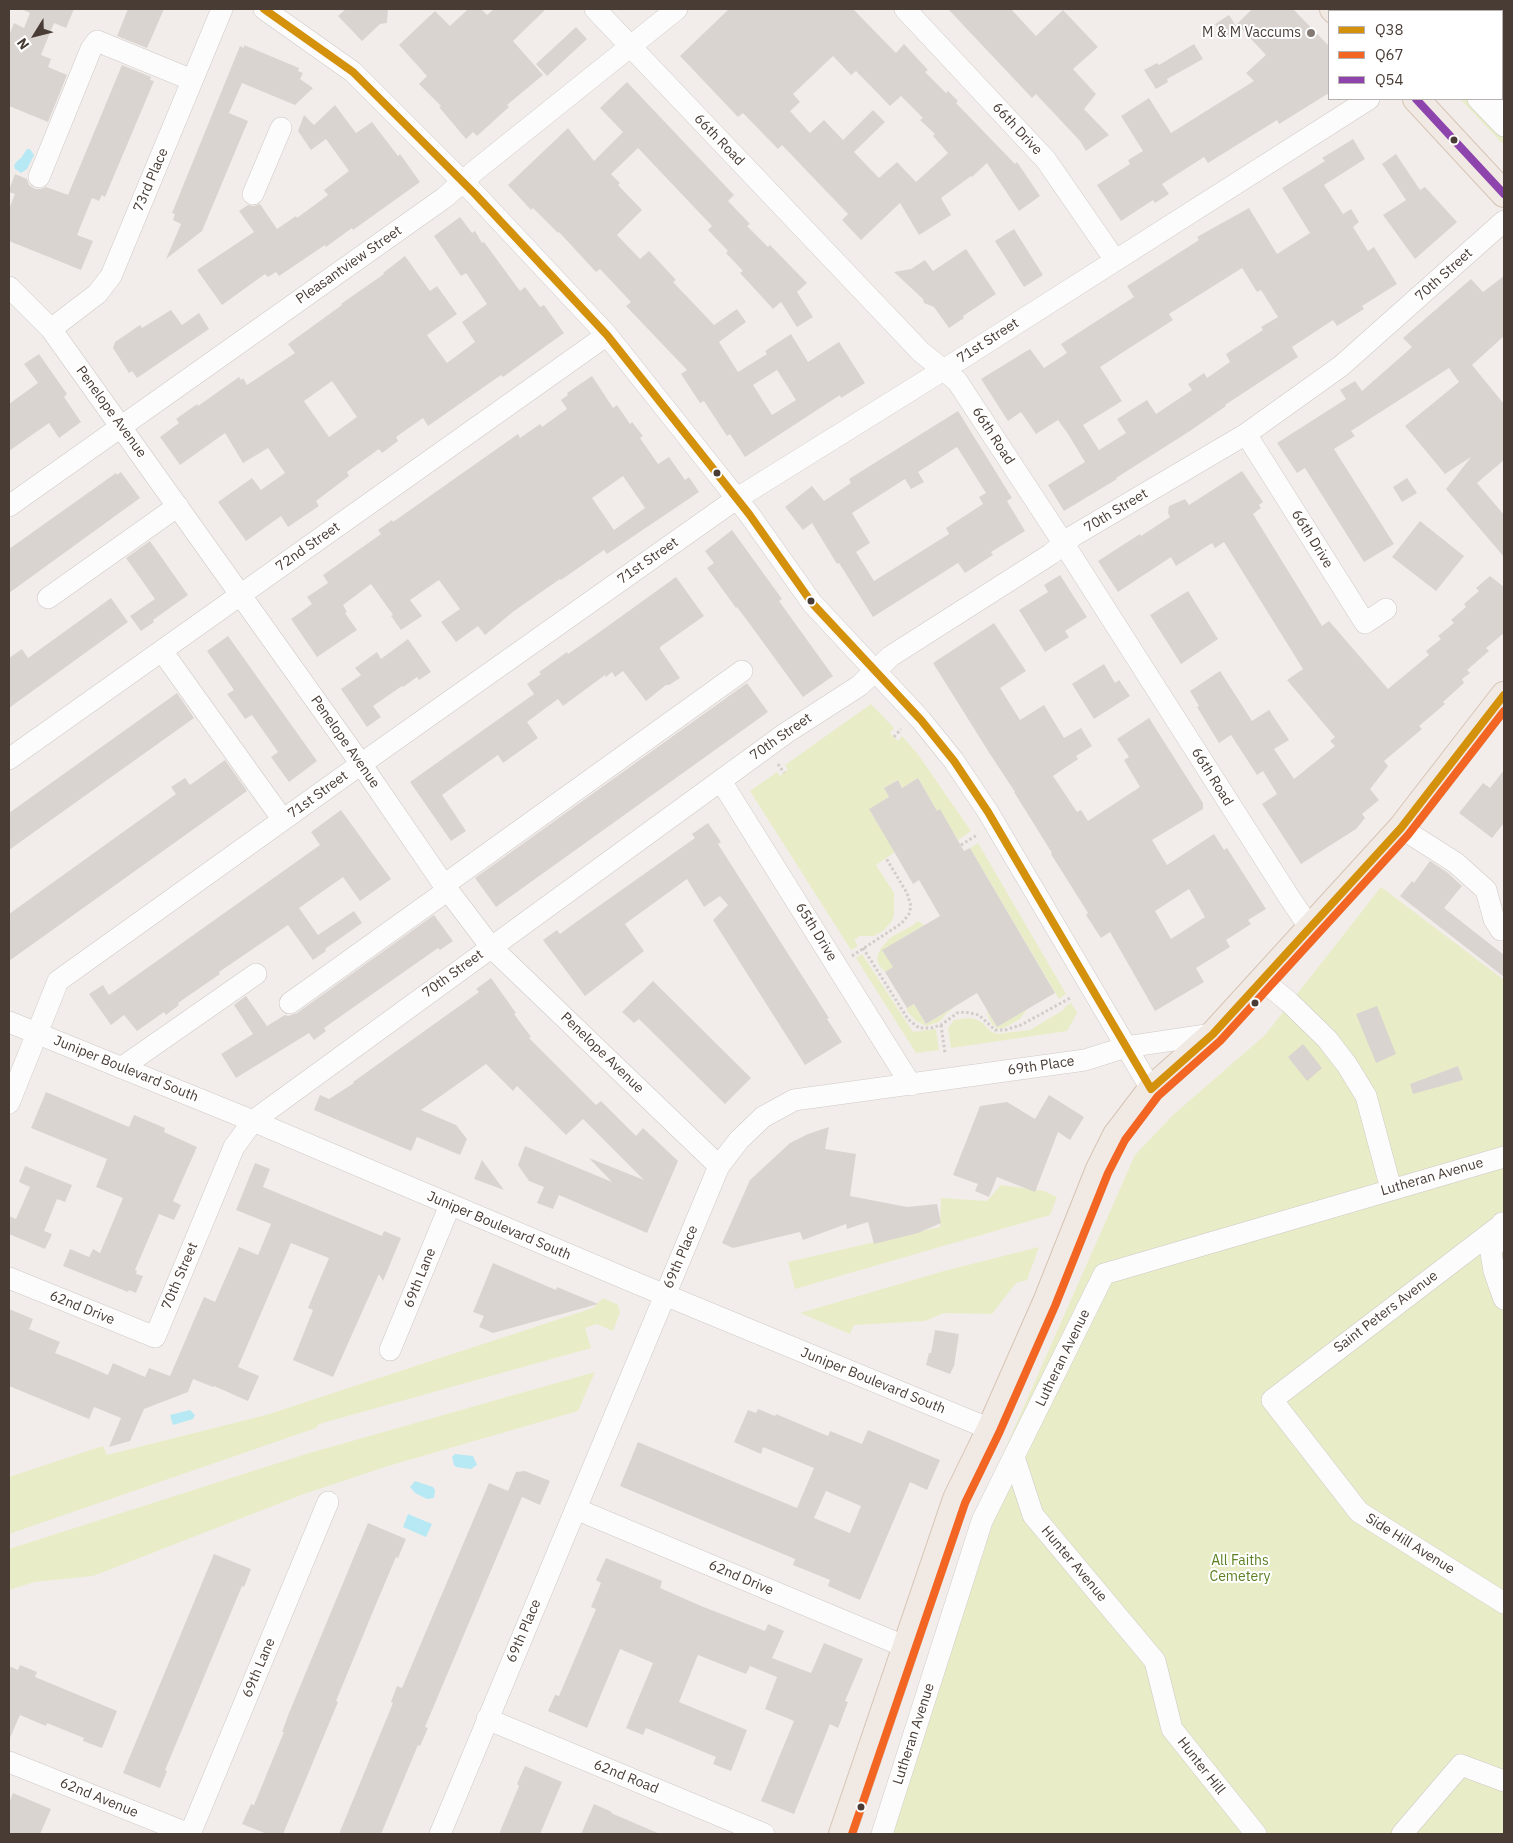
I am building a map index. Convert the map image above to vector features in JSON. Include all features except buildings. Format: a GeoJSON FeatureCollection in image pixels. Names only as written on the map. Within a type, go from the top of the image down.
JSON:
{"type":"FeatureCollection","features":[{"type":"Feature","properties":{"kind":"main road"},"geometry":{"type":"LineString","coordinates":[[1417,100],[1504,194]]}},
{"type":"Feature","properties":{"kind":"main road"},"geometry":{"type":"LineString","coordinates":[[842,1834],[956,1499],[990,1429],[1046,1302],[1099,1170],[1116,1135],[1151,1089],[1213,1034],[1401,828],[1504,695]]}},
{"type":"Feature","properties":{"kind":"street","name":"73rd Place"},"geometry":{"type":"LineString","coordinates":[[51,329],[97,294],[111,276],[222,9]]}},
{"type":"Feature","properties":{"kind":"street"},"geometry":{"type":"LineString","coordinates":[[264,9],[353,72],[462,182],[607,335],[736,499],[812,603],[921,720],[954,761],[988,812],[1151,1089]]}},
{"type":"Feature","properties":{"kind":"street","name":"66th Road"},"geometry":{"type":"LineString","coordinates":[[595,9],[922,352],[957,381],[1064,544],[1283,889],[1310,928]]}},
{"type":"Feature","properties":{"kind":"street","name":"Pleasantview Street"},"geometry":{"type":"LineString","coordinates":[[9,506],[444,198],[677,9]]}},
{"type":"Feature","properties":{"kind":"street","name":"66th Drive"},"geometry":{"type":"LineString","coordinates":[[905,9],[1046,160],[1114,260]]}},
{"type":"Feature","properties":{"kind":"street"},"geometry":{"type":"LineString","coordinates":[[39,177],[91,49],[97,42],[192,80]]}},
{"type":"Feature","properties":{"kind":"street","name":"71st Street"},"geometry":{"type":"LineString","coordinates":[[9,1103],[58,981],[736,499],[1368,100]]}},
{"type":"Feature","properties":{"kind":"street"},"geometry":{"type":"LineString","coordinates":[[253,194],[281,128]]}},
{"type":"Feature","properties":{"kind":"street","name":"70th Street"},"geometry":{"type":"LineString","coordinates":[[154,1337],[234,1148],[252,1121],[786,733],[859,686],[891,656],[1051,554],[1073,536],[1246,434],[1341,366],[1504,221]]}},
{"type":"Feature","properties":{"kind":"street","name":"Penelope Avenue"},"geometry":{"type":"LineString","coordinates":[[9,287],[51,329],[361,764],[446,888],[491,947],[719,1166]]}},
{"type":"Feature","properties":{"kind":"street","name":"72nd Street"},"geometry":{"type":"LineString","coordinates":[[9,760],[607,335]]}},
{"type":"Feature","properties":{"kind":"street","name":"66th Drive"},"geometry":{"type":"LineString","coordinates":[[1246,434],[1365,623],[1386,609]]}},
{"type":"Feature","properties":{"kind":"street"},"geometry":{"type":"LineString","coordinates":[[48,598],[178,506]]}},
{"type":"Feature","properties":{"kind":"street"},"geometry":{"type":"LineString","coordinates":[[162,651],[283,820]]}},
{"type":"Feature","properties":{"kind":"street"},"geometry":{"type":"LineString","coordinates":[[290,1003],[742,671]]}},
{"type":"Feature","properties":{"kind":"street","name":"65th Drive"},"geometry":{"type":"LineString","coordinates":[[721,781],[911,1085]]}},
{"type":"Feature","properties":{"kind":"street"},"geometry":{"type":"LineString","coordinates":[[1401,828],[1456,863],[1486,890],[1494,919],[1501,930]]}},
{"type":"Feature","properties":{"kind":"street"},"geometry":{"type":"LineString","coordinates":[[121,1068],[256,974]]}},
{"type":"Feature","properties":{"kind":"street"},"geometry":{"type":"LineString","coordinates":[[1262,980],[1289,1002],[1326,1039],[1342,1058],[1366,1096],[1389,1182]]}},
{"type":"Feature","properties":{"kind":"street","name":"Juniper Boulevard South"},"geometry":{"type":"LineString","coordinates":[[9,1022],[252,1121],[665,1295],[990,1429]]}},
{"type":"Feature","properties":{"kind":"street","name":"69th Place"},"geometry":{"type":"LineString","coordinates":[[440,1834],[719,1166],[739,1140],[763,1117],[794,1100],[1086,1060],[1126,1047],[1213,1034]]}},
{"type":"Feature","properties":{"kind":"street","name":"Lutheran Avenue"},"geometry":{"type":"LineString","coordinates":[[882,1834],[982,1520],[1104,1274],[1389,1182],[1504,1157]]}},
{"type":"Feature","properties":{"kind":"street","name":"69th Lane"},"geometry":{"type":"LineString","coordinates":[[390,1350],[450,1205]]}},
{"type":"Feature","properties":{"kind":"street"},"geometry":{"type":"LineString","coordinates":[[1503,1221],[1491,1253],[1494,1272],[1504,1299]]}},
{"type":"Feature","properties":{"kind":"street","name":"Saint Peters Avenue"},"geometry":{"type":"LineString","coordinates":[[1272,1400],[1503,1221]]}},
{"type":"Feature","properties":{"kind":"street","name":"62nd Drive"},"geometry":{"type":"LineString","coordinates":[[9,1278],[154,1337]]}},
{"type":"Feature","properties":{"kind":"street","name":"Side Hill Avenue"},"geometry":{"type":"LineString","coordinates":[[1272,1400],[1359,1512],[1504,1603]]}},
{"type":"Feature","properties":{"kind":"street","name":"Hunter Avenue"},"geometry":{"type":"LineString","coordinates":[[1014,1457],[1033,1515],[1155,1661]]}},
{"type":"Feature","properties":{"kind":"street","name":"69th Lane"},"geometry":{"type":"LineString","coordinates":[[190,1834],[328,1502]]}},
{"type":"Feature","properties":{"kind":"street","name":"62nd Drive"},"geometry":{"type":"LineString","coordinates":[[576,1509],[906,1648]]}},
{"type":"Feature","properties":{"kind":"street","name":"Hunter Hill"},"geometry":{"type":"LineString","coordinates":[[1155,1661],[1172,1729],[1256,1834]]}},
{"type":"Feature","properties":{"kind":"street","name":"62nd Road"},"geometry":{"type":"LineString","coordinates":[[487,1720],[764,1834]]}},
{"type":"Feature","properties":{"kind":"street","name":"62nd Avenue"},"geometry":{"type":"LineString","coordinates":[[9,1762],[190,1834]]}},
{"type":"Feature","properties":{"kind":"street"},"geometry":{"type":"LineString","coordinates":[[1402,1834],[1461,1765],[1504,1781]]}},
{"type":"Feature","properties":{"kind":"path"},"geometry":{"type":"LineString","coordinates":[[894,737],[901,729]]}},
{"type":"Feature","properties":{"kind":"path"},"geometry":{"type":"LineString","coordinates":[[778,764],[784,773]]}},
{"type":"Feature","properties":{"kind":"path"},"geometry":{"type":"LineString","coordinates":[[961,845],[977,835]]}},
{"type":"Feature","properties":{"kind":"path"},"geometry":{"type":"LineString","coordinates":[[851,956],[902,923],[909,914],[911,906],[907,893],[886,858]]}},
{"type":"Feature","properties":{"kind":"path"},"geometry":{"type":"LineString","coordinates":[[864,948],[911,1023],[919,1028],[941,1026],[957,1014],[971,1013],[984,1018],[995,1030],[1005,1030],[1021,1025],[1072,997]]}},
{"type":"Feature","properties":{"kind":"path"},"geometry":{"type":"LineString","coordinates":[[941,1026],[945,1053]]}},
{"type":"Feature","properties":{"kind":"green space"},"geometry":{"type":"Polygon","coordinates":[[[1504,9],[1504,145],[1461,100],[1503,100],[1503,10],[1377,10],[1504,9]]]}},
{"type":"Feature","properties":{"kind":"green space"},"geometry":{"type":"Polygon","coordinates":[[[871,704],[894,728],[890,733],[898,741],[902,736],[917,753],[971,831],[958,840],[940,810],[937,811],[918,778],[902,788],[897,780],[884,788],[889,797],[869,809],[895,852],[876,865],[894,893],[894,914],[892,921],[884,930],[874,936],[860,936],[854,940],[858,946],[851,950],[750,791],[777,772],[780,776],[788,769],[785,765],[871,704]]]}},
{"type":"Feature","properties":{"kind":"green space"},"geometry":{"type":"Polygon","coordinates":[[[978,843],[1066,994],[1059,999],[970,848],[978,843]]]}},
{"type":"Feature","properties":{"kind":"green space","name":"All Faiths Cemetery"},"geometry":{"type":"Polygon","coordinates":[[[1381,887],[1504,980],[1504,1834],[871,1834],[975,1517],[1135,1155],[1173,1115],[1265,1035],[1381,887]]]}},
{"type":"Feature","properties":{"kind":"green space"},"geometry":{"type":"Polygon","coordinates":[[[918,921],[924,925],[883,950],[893,967],[885,972],[877,960],[881,948],[891,937],[918,921]]]}},
{"type":"Feature","properties":{"kind":"green space"},"geometry":{"type":"Polygon","coordinates":[[[862,954],[913,1032],[936,1029],[939,1050],[916,1053],[856,958],[862,954]]]}},
{"type":"Feature","properties":{"kind":"green space"},"geometry":{"type":"Polygon","coordinates":[[[1071,1003],[1077,1013],[1067,1031],[951,1048],[948,1028],[954,1020],[975,1019],[997,1034],[1030,1030],[1065,1009],[1071,1003]]]}},
{"type":"Feature","properties":{"kind":"green space"},"geometry":{"type":"Polygon","coordinates":[[[914,1004],[926,1024],[956,1006],[939,1022],[926,1026],[916,1021],[907,1011],[907,1008],[914,1004]]]}},
{"type":"Feature","properties":{"kind":"green space"},"geometry":{"type":"Polygon","coordinates":[[[1028,1008],[1020,1019],[998,1029],[992,1024],[987,1013],[987,1011],[997,1027],[1028,1008]]]}},
{"type":"Feature","properties":{"kind":"green space"},"geometry":{"type":"Polygon","coordinates":[[[1001,1185],[1044,1191],[1057,1197],[1050,1215],[795,1289],[788,1262],[940,1227],[941,1198],[987,1201],[1001,1185]]]}},
{"type":"Feature","properties":{"kind":"green space"},"geometry":{"type":"Polygon","coordinates":[[[1039,1247],[1027,1280],[1016,1283],[992,1314],[944,1313],[925,1321],[854,1325],[850,1334],[800,1313],[944,1271],[1039,1247]]]}},
{"type":"Feature","properties":{"kind":"green space"},"geometry":{"type":"Polygon","coordinates":[[[603,1298],[618,1305],[620,1312],[613,1331],[597,1324],[585,1328],[591,1348],[319,1424],[316,1428],[9,1534],[9,1477],[103,1446],[107,1455],[266,1415],[593,1308],[603,1298]]]}},
{"type":"Feature","properties":{"kind":"green space"},"geometry":{"type":"Polygon","coordinates":[[[595,1372],[578,1411],[388,1466],[301,1495],[93,1576],[34,1582],[9,1590],[9,1549],[306,1454],[595,1372]]]}},
{"type":"Feature","properties":{"kind":"water"},"geometry":{"type":"Polygon","coordinates":[[[27,149],[30,149],[34,155],[27,169],[21,173],[14,166],[27,149]]]}},
{"type":"Feature","properties":{"kind":"water"},"geometry":{"type":"Polygon","coordinates":[[[190,1410],[195,1415],[193,1419],[173,1425],[170,1415],[190,1410]]]}},
{"type":"Feature","properties":{"kind":"water"},"geometry":{"type":"Polygon","coordinates":[[[455,1454],[473,1456],[477,1465],[471,1469],[456,1467],[452,1457],[455,1454]]]}},
{"type":"Feature","properties":{"kind":"water"},"geometry":{"type":"Polygon","coordinates":[[[415,1481],[433,1487],[435,1490],[434,1498],[427,1499],[415,1493],[410,1487],[415,1481]]]}},
{"type":"Feature","properties":{"kind":"water"},"geometry":{"type":"Polygon","coordinates":[[[408,1514],[432,1524],[426,1537],[403,1527],[408,1514]]]}},
{"type":"Feature","properties":{"kind":"transit line","name":"Q38"},"geometry":{"type":"LineString","coordinates":[[264,9],[353,72],[475,194],[607,335],[749,514],[812,603],[921,720],[954,761],[988,812],[1151,1089],[1213,1034],[1401,828],[1504,695]]}},
{"type":"Feature","properties":{"kind":"transit line","name":"Q54"},"geometry":{"type":"LineString","coordinates":[[1417,100],[1504,194]]}},
{"type":"Feature","properties":{"kind":"transit line","name":"Q67"},"geometry":{"type":"LineString","coordinates":[[852,1834],[965,1503],[999,1433],[1055,1306],[1108,1173],[1125,1140],[1158,1096],[1220,1041],[1408,835],[1504,711]]}},
{"type":"Feature","properties":{"kind":"place","name":"M & M Vaccums"},"geometry":{"type":"Point","coordinates":[1311,33]}}]}
